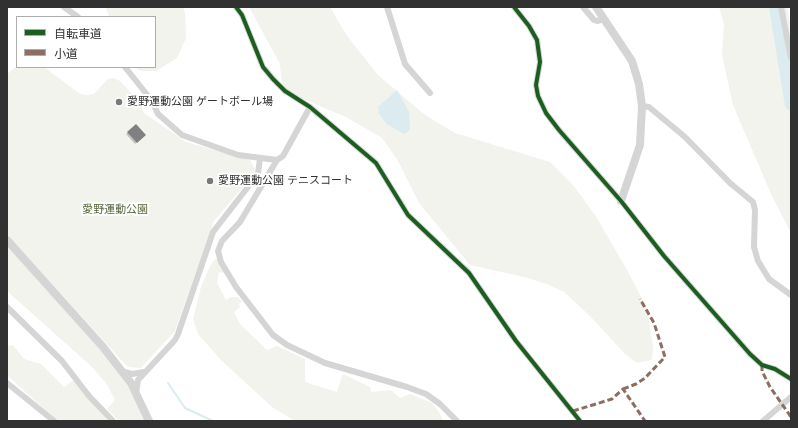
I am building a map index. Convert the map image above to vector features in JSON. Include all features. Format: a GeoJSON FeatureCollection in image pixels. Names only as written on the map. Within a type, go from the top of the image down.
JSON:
{"type":"FeatureCollection","features":[{"type":"Feature","properties":{"kind":"street"},"geometry":{"type":"LineString","coordinates":[[64,7],[77,16]]}},
{"type":"Feature","properties":{"kind":"street"},"geometry":{"type":"LineString","coordinates":[[236,7],[242,15],[263,67],[285,91],[310,107],[376,163],[408,215],[469,273],[516,341],[580,421]]}},
{"type":"Feature","properties":{"kind":"street"},"geometry":{"type":"LineString","coordinates":[[387,7],[405,64],[430,93]]}},
{"type":"Feature","properties":{"kind":"street"},"geometry":{"type":"LineString","coordinates":[[514,7],[529,26],[537,40],[540,62],[536,85],[546,113],[621,201],[664,256],[750,354],[762,364],[775,369],[791,379]]}},
{"type":"Feature","properties":{"kind":"street"},"geometry":{"type":"LineString","coordinates":[[583,7],[597,22],[604,19]]}},
{"type":"Feature","properties":{"kind":"street"},"geometry":{"type":"LineString","coordinates":[[596,7],[632,61],[639,84],[642,106],[640,145],[621,201]]}},
{"type":"Feature","properties":{"kind":"street"},"geometry":{"type":"LineString","coordinates":[[781,7],[791,58]]}},
{"type":"Feature","properties":{"kind":"street"},"geometry":{"type":"LineString","coordinates":[[783,18],[791,16]]}},
{"type":"Feature","properties":{"kind":"street"},"geometry":{"type":"LineString","coordinates":[[126,68],[152,101],[158,114],[182,135],[238,155],[277,160]]}},
{"type":"Feature","properties":{"kind":"street"},"geometry":{"type":"LineString","coordinates":[[642,106],[649,107],[685,137],[730,183],[753,202],[755,210],[754,247],[758,261],[769,279],[791,295]]}},
{"type":"Feature","properties":{"kind":"street"},"geometry":{"type":"LineString","coordinates":[[310,107],[283,156],[277,160],[240,222],[226,236],[219,246],[218,251],[221,262],[236,287],[273,335],[287,345],[325,363],[426,394],[440,404],[457,421]]}},
{"type":"Feature","properties":{"kind":"street"},"geometry":{"type":"LineString","coordinates":[[136,394],[138,380],[175,340],[213,232],[258,174],[260,158]]}},
{"type":"Feature","properties":{"kind":"street"},"geometry":{"type":"LineString","coordinates":[[7,240],[58,296],[131,383],[149,421]]}},
{"type":"Feature","properties":{"kind":"street"},"geometry":{"type":"LineString","coordinates":[[7,307],[62,361],[89,396],[113,421]]}},
{"type":"Feature","properties":{"kind":"street"},"geometry":{"type":"LineString","coordinates":[[121,371],[132,374],[144,372]]}},
{"type":"Feature","properties":{"kind":"street"},"geometry":{"type":"LineString","coordinates":[[7,383],[54,421]]}},
{"type":"Feature","properties":{"kind":"street"},"geometry":{"type":"LineString","coordinates":[[763,421],[791,397]]}},
{"type":"Feature","properties":{"kind":"green space"},"geometry":{"type":"Polygon","coordinates":[[[106,7],[183,7],[185,13],[186,38],[177,58],[156,71],[141,71],[136,68],[156,68],[156,16],[109,16],[106,7]]]}},
{"type":"Feature","properties":{"kind":"green space"},"geometry":{"type":"Polygon","coordinates":[[[249,7],[330,7],[347,36],[378,75],[425,115],[455,133],[550,162],[573,185],[595,215],[647,308],[653,347],[652,360],[637,363],[625,354],[590,316],[564,292],[547,284],[524,277],[470,265],[419,203],[397,159],[382,138],[346,117],[296,96],[282,86],[280,64],[249,7]]]}},
{"type":"Feature","properties":{"kind":"green space"},"geometry":{"type":"Polygon","coordinates":[[[719,7],[787,7],[791,29],[791,233],[772,196],[733,105],[722,55],[724,24],[719,7]]]}},
{"type":"Feature","properties":{"kind":"green space","name":"愛野運動公園"},"geometry":{"type":"Polygon","coordinates":[[[16,67],[45,68],[80,94],[87,95],[94,94],[108,79],[114,78],[120,81],[140,102],[144,113],[186,142],[250,160],[255,169],[255,173],[214,221],[175,331],[141,368],[128,367],[123,362],[7,234],[7,74],[16,67]]]}},
{"type":"Feature","properties":{"kind":"green space"},"geometry":{"type":"Polygon","coordinates":[[[7,244],[122,375],[146,421],[119,421],[107,409],[115,400],[106,383],[91,366],[7,291],[7,244]]]}},
{"type":"Feature","properties":{"kind":"green space"},"geometry":{"type":"Polygon","coordinates":[[[218,258],[224,273],[219,272],[217,283],[226,300],[231,297],[238,297],[242,302],[239,304],[240,307],[234,312],[240,324],[267,350],[277,346],[305,359],[305,382],[337,392],[343,374],[370,387],[371,392],[391,390],[400,398],[410,394],[432,403],[439,412],[443,421],[295,421],[272,407],[222,361],[198,334],[193,319],[201,287],[209,268],[214,260],[218,258]]]}},
{"type":"Feature","properties":{"kind":"green space"},"geometry":{"type":"Polygon","coordinates":[[[13,345],[24,359],[41,364],[64,387],[74,380],[104,414],[107,421],[57,421],[7,375],[7,346],[13,345]]]}},
{"type":"Feature","properties":{"kind":"shaded area"},"geometry":{"type":"Polygon","coordinates":[[[397,90],[409,112],[410,130],[404,134],[387,124],[379,114],[378,107],[397,90]]]}},
{"type":"Feature","properties":{"kind":"building"},"geometry":{"type":"Polygon","coordinates":[[[136,124],[146,135],[137,143],[127,132],[136,124]]]}},
{"type":"Feature","properties":{"kind":"waterway"},"geometry":{"type":"LineString","coordinates":[[775,7],[791,105]]}},
{"type":"Feature","properties":{"kind":"waterway"},"geometry":{"type":"LineString","coordinates":[[168,383],[185,408],[213,421]]}},
{"type":"Feature","properties":{"kind":"waterway"},"geometry":{"type":"LineString","coordinates":[[242,421],[252,421]]}},
{"type":"Feature","properties":{"kind":"marked path"},"geometry":{"type":"LineString","coordinates":[[623,389],[636,384],[645,378],[665,357],[654,323],[640,299]]}},
{"type":"Feature","properties":{"kind":"marked path"},"geometry":{"type":"LineString","coordinates":[[762,365],[762,371],[770,387],[791,417]]}},
{"type":"Feature","properties":{"kind":"marked path"},"geometry":{"type":"LineString","coordinates":[[573,411],[612,399],[623,389],[645,421]]}},
{"type":"Feature","properties":{"kind":"cycle path"},"geometry":{"type":"LineString","coordinates":[[236,7],[242,15],[263,67],[285,91],[310,107],[376,163],[408,215],[469,273],[516,341],[580,421]]}},
{"type":"Feature","properties":{"kind":"cycle path"},"geometry":{"type":"LineString","coordinates":[[514,7],[529,26],[537,40],[540,62],[536,85],[538,96],[546,113],[621,201],[664,256],[750,354],[762,365],[775,369],[791,379]]}},
{"type":"Feature","properties":{"kind":"place","name":"愛野運動公園 ゲートボール場"},"geometry":{"type":"Point","coordinates":[119,102]}},
{"type":"Feature","properties":{"kind":"place","name":"愛野運動公園 テニスコート"},"geometry":{"type":"Point","coordinates":[210,181]}}]}
